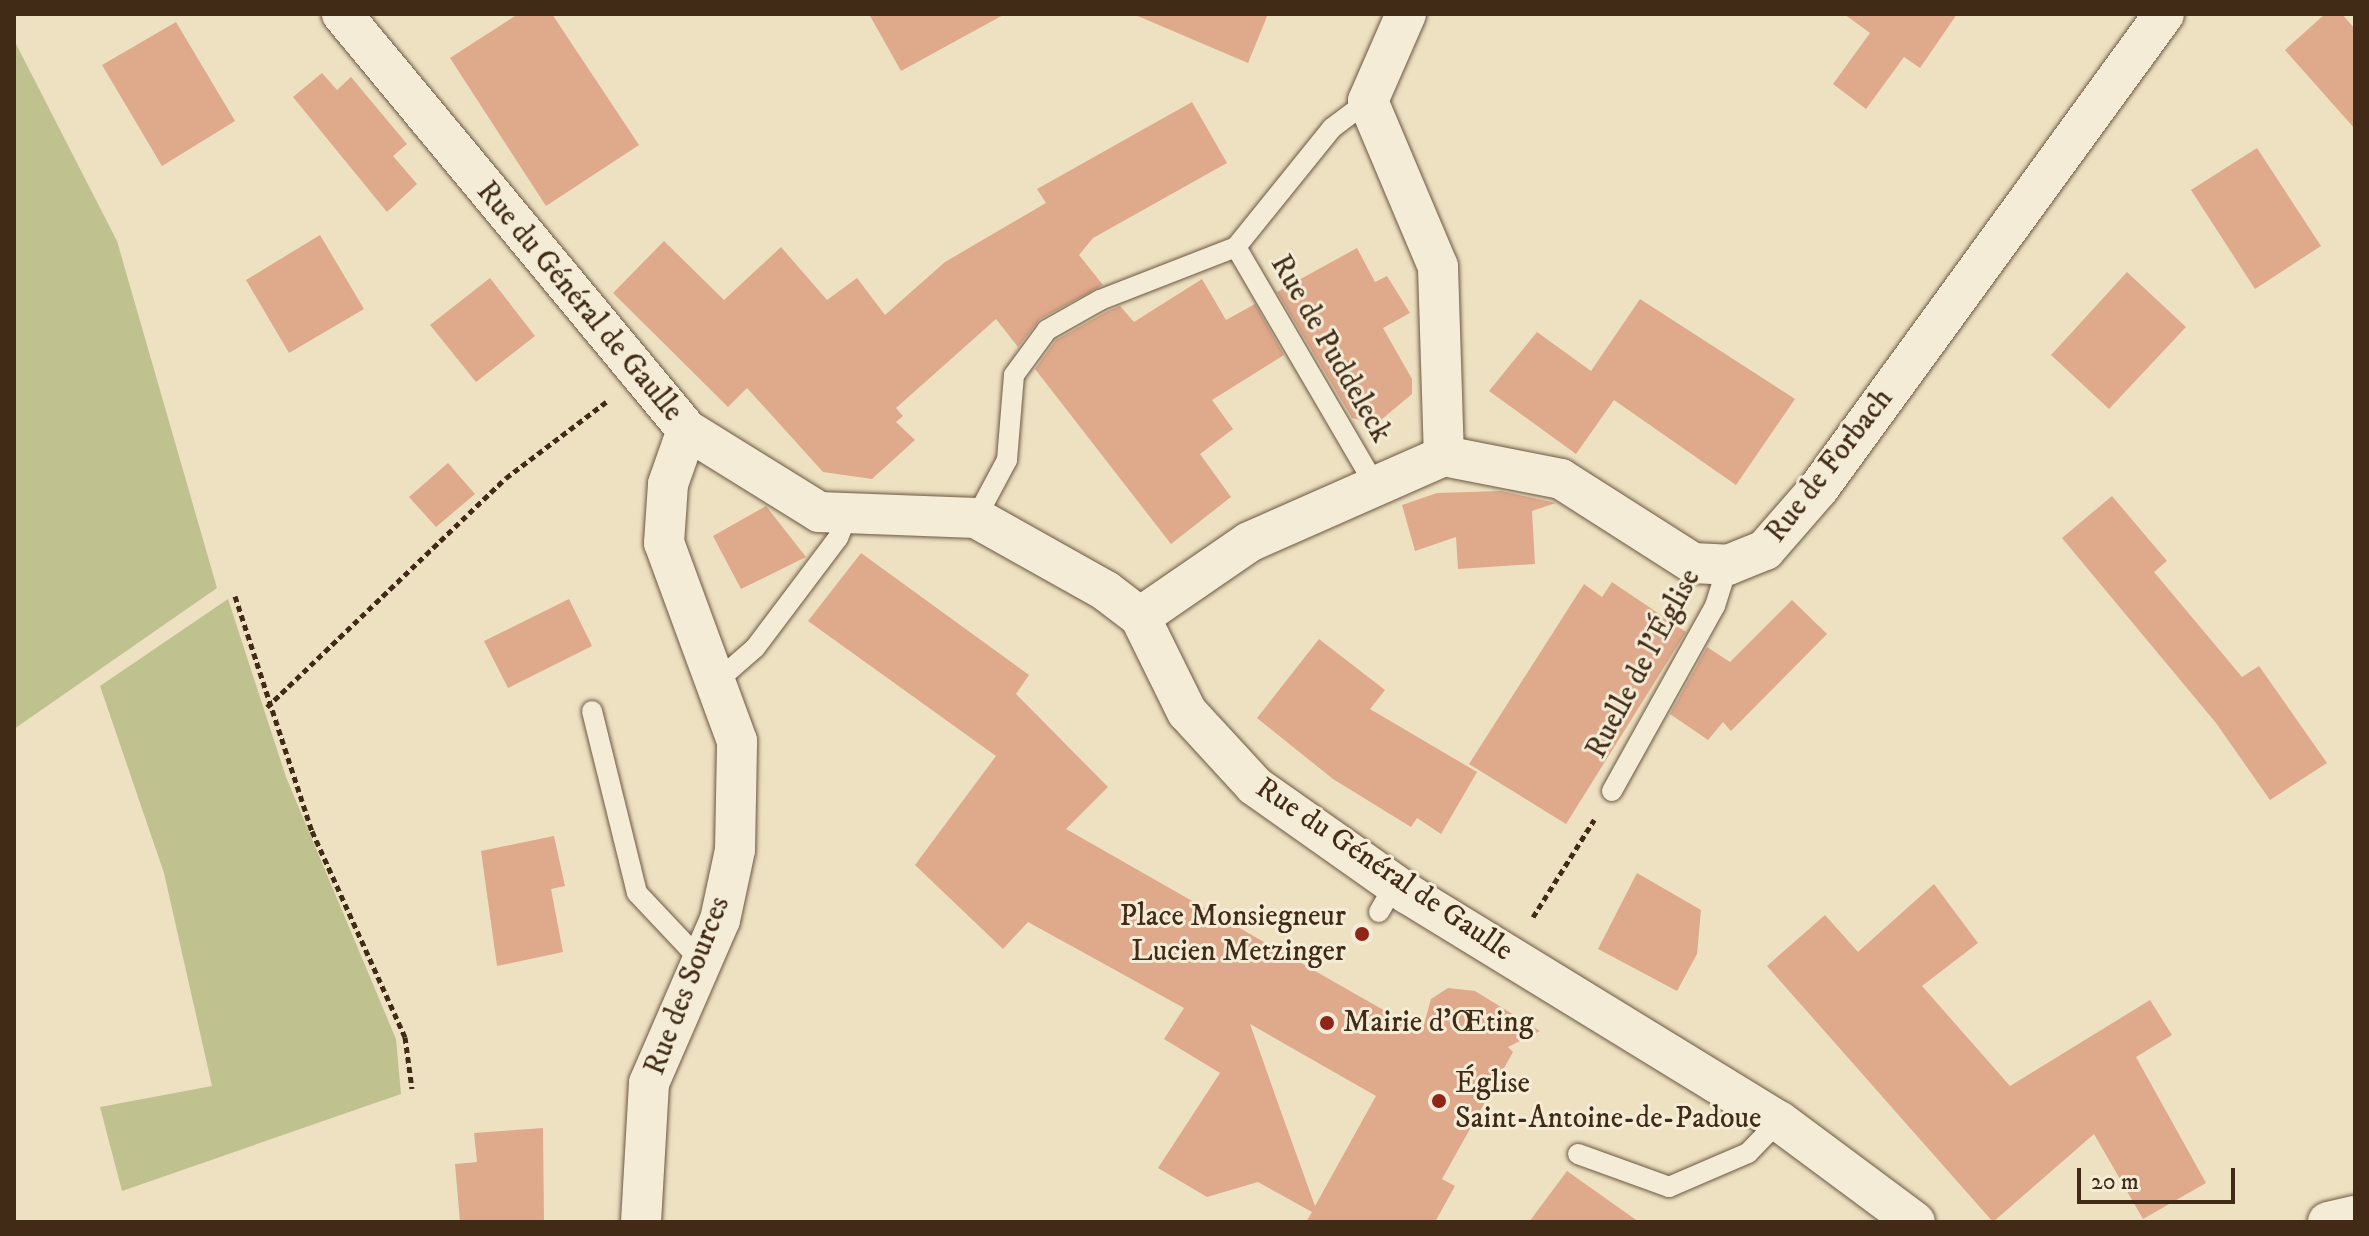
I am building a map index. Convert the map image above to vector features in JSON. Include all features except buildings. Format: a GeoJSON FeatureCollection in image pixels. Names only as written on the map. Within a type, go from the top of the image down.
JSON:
{"type":"FeatureCollection","features":[{"type":"Feature","properties":{"kind":"street","name":"Rue du Général de Gaulle"},"geometry":{"type":"LineString","coordinates":[[342,14],[687,430],[819,512],[976,518],[1140,617],[1187,712],[1255,786],[1387,898],[1509,955],[1779,1121],[1915,1222]]}},
{"type":"Feature","properties":{"kind":"street"},"geometry":{"type":"LineString","coordinates":[[1140,617],[1249,542],[1373,481],[1444,456],[1438,267],[1368,101],[1406,14]]}},
{"type":"Feature","properties":{"kind":"street","name":"Rue de Forbach"},"geometry":{"type":"LineString","coordinates":[[1444,456],[1561,479],[1693,563],[1728,565],[1765,550],[1819,488],[2164,14]]}},
{"type":"Feature","properties":{"kind":"street","name":"Rue des Sources"},"geometry":{"type":"LineString","coordinates":[[641,1222],[649,1083],[702,962],[735,850],[737,741],[664,543],[668,484],[687,430]]}},
{"type":"Feature","properties":{"kind":"street"},"geometry":{"type":"LineString","coordinates":[[2328,1222],[2355,1216]]}},
{"type":"Feature","properties":{"kind":"lane"},"geometry":{"type":"LineString","coordinates":[[976,518],[1007,460],[1014,375],[1047,330],[1100,300],[1236,247],[1332,128],[1368,101]]}},
{"type":"Feature","properties":{"kind":"lane","name":"Rue de Puddeleck"},"geometry":{"type":"LineString","coordinates":[[1236,247],[1373,481]]}},
{"type":"Feature","properties":{"kind":"lane"},"geometry":{"type":"LineString","coordinates":[[716,682],[755,648],[838,538],[848,513]]}},
{"type":"Feature","properties":{"kind":"lane","name":"Ruelle de l'Église"},"geometry":{"type":"LineString","coordinates":[[1612,791],[1715,606],[1728,565]]}},
{"type":"Feature","properties":{"kind":"lane"},"geometry":{"type":"LineString","coordinates":[[592,711],[637,893],[702,962]]}},
{"type":"Feature","properties":{"kind":"lane"},"geometry":{"type":"LineString","coordinates":[[1578,1154],[1669,1187],[1748,1153],[1779,1121]]}},
{"type":"Feature","properties":{"kind":"path"},"geometry":{"type":"LineString","coordinates":[[267,707],[506,478],[597,409]]}},
{"type":"Feature","properties":{"kind":"path"},"geometry":{"type":"LineString","coordinates":[[235,596],[267,707],[312,831],[405,1037],[412,1089]]}},
{"type":"Feature","properties":{"kind":"path"},"geometry":{"type":"LineString","coordinates":[[1509,955],[1612,791]]}},
{"type":"Feature","properties":{"kind":"green space"},"geometry":{"type":"Polygon","coordinates":[[[14,40],[117,241],[217,588],[14,729],[14,40]]]}},
{"type":"Feature","properties":{"kind":"green space"},"geometry":{"type":"Polygon","coordinates":[[[228,599],[286,777],[396,1039],[401,1094],[122,1191],[100,1107],[212,1086],[164,873],[100,686],[228,599]]]}},
{"type":"Feature","properties":{"kind":"place","name":"Place Monsiegneur Lucien Metzinger"},"geometry":{"type":"Point","coordinates":[1362,934]}},
{"type":"Feature","properties":{"kind":"place","name":"Mairie d'Œting"},"geometry":{"type":"Point","coordinates":[1327,1023]}},
{"type":"Feature","properties":{"kind":"place","name":"Église Saint-Antoine-de-Padoue"},"geometry":{"type":"Point","coordinates":[1439,1101]}}]}
